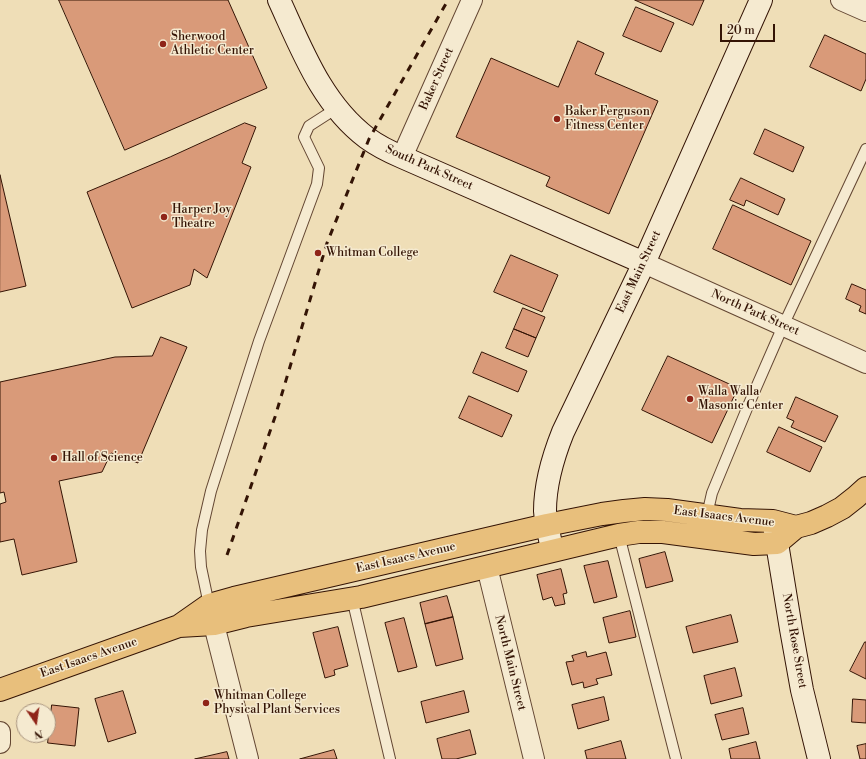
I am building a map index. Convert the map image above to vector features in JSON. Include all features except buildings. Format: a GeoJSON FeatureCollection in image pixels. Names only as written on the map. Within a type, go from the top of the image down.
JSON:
{"type":"FeatureCollection","features":[{"type":"Feature","properties":{"kind":"main road"},"geometry":{"type":"LineString","coordinates":[[796,528],[832,514],[842,508],[866,488]]}},
{"type":"Feature","properties":{"kind":"main road","name":"East Isaacs Avenue"},"geometry":{"type":"LineString","coordinates":[[0,690],[212,615],[234,598],[547,525],[602,514],[645,509],[667,510],[740,520],[774,521],[796,528]]}},
{"type":"Feature","properties":{"kind":"main road","name":"East Isaacs Avenue"},"geometry":{"type":"LineString","coordinates":[[212,615],[246,616],[352,598],[487,567],[552,550],[639,532],[680,534],[754,544],[777,543],[796,528]]}},
{"type":"Feature","properties":{"kind":"street","name":"South Park Street"},"geometry":{"type":"LineString","coordinates":[[279,0],[311,70],[337,108],[354,127],[369,139],[402,157],[644,263]]}},
{"type":"Feature","properties":{"kind":"street","name":"Baker Street"},"geometry":{"type":"LineString","coordinates":[[402,157],[472,0]]}},
{"type":"Feature","properties":{"kind":"street","name":"East Main Street"},"geometry":{"type":"LineString","coordinates":[[552,550],[546,511],[548,483],[551,466],[563,432],[644,263],[761,0]]}},
{"type":"Feature","properties":{"kind":"street"},"geometry":{"type":"LineString","coordinates":[[841,0],[866,11]]}},
{"type":"Feature","properties":{"kind":"street","name":"North Park Street"},"geometry":{"type":"LineString","coordinates":[[644,263],[866,363]]}},
{"type":"Feature","properties":{"kind":"street","name":"North Rose Street"},"geometry":{"type":"LineString","coordinates":[[774,521],[802,690],[819,759]]}},
{"type":"Feature","properties":{"kind":"street","name":"North Main Street"},"geometry":{"type":"LineString","coordinates":[[487,567],[534,759]]}},
{"type":"Feature","properties":{"kind":"street"},"geometry":{"type":"LineString","coordinates":[[212,615],[248,759]]}},
{"type":"Feature","properties":{"kind":"street"},"geometry":{"type":"LineString","coordinates":[[0,732],[0,743]]}},
{"type":"Feature","properties":{"kind":"lane"},"geometry":{"type":"LineString","coordinates":[[212,615],[201,567],[200,551],[202,530],[209,498],[260,341],[317,184],[319,168],[304,137],[309,126],[337,108]]}},
{"type":"Feature","properties":{"kind":"lane"},"geometry":{"type":"LineString","coordinates":[[707,515],[716,481],[784,326],[866,149]]}},
{"type":"Feature","properties":{"kind":"lane"},"geometry":{"type":"LineString","coordinates":[[619,535],[676,759]]}},
{"type":"Feature","properties":{"kind":"lane"},"geometry":{"type":"LineString","coordinates":[[352,598],[390,759]]}},
{"type":"Feature","properties":{"kind":"railway"},"geometry":{"type":"LineString","coordinates":[[227,555],[275,417],[327,243],[369,139],[448,0]]}},
{"type":"Feature","properties":{"kind":"place","name":"Sherwood Athletic Center"},"geometry":{"type":"Point","coordinates":[163,44]}},
{"type":"Feature","properties":{"kind":"place","name":"Baker Ferguson Fitness Center"},"geometry":{"type":"Point","coordinates":[557,119]}},
{"type":"Feature","properties":{"kind":"place","name":"Harper Joy Theatre"},"geometry":{"type":"Point","coordinates":[164,217]}},
{"type":"Feature","properties":{"kind":"place","name":"Whitman College"},"geometry":{"type":"Point","coordinates":[318,253]}},
{"type":"Feature","properties":{"kind":"place","name":"Walla Walla Masonic Center"},"geometry":{"type":"Point","coordinates":[690,399]}},
{"type":"Feature","properties":{"kind":"place","name":"Hall of Science"},"geometry":{"type":"Point","coordinates":[54,458]}},
{"type":"Feature","properties":{"kind":"place","name":"Whitman College Physical Plant Services"},"geometry":{"type":"Point","coordinates":[206,703]}}]}
